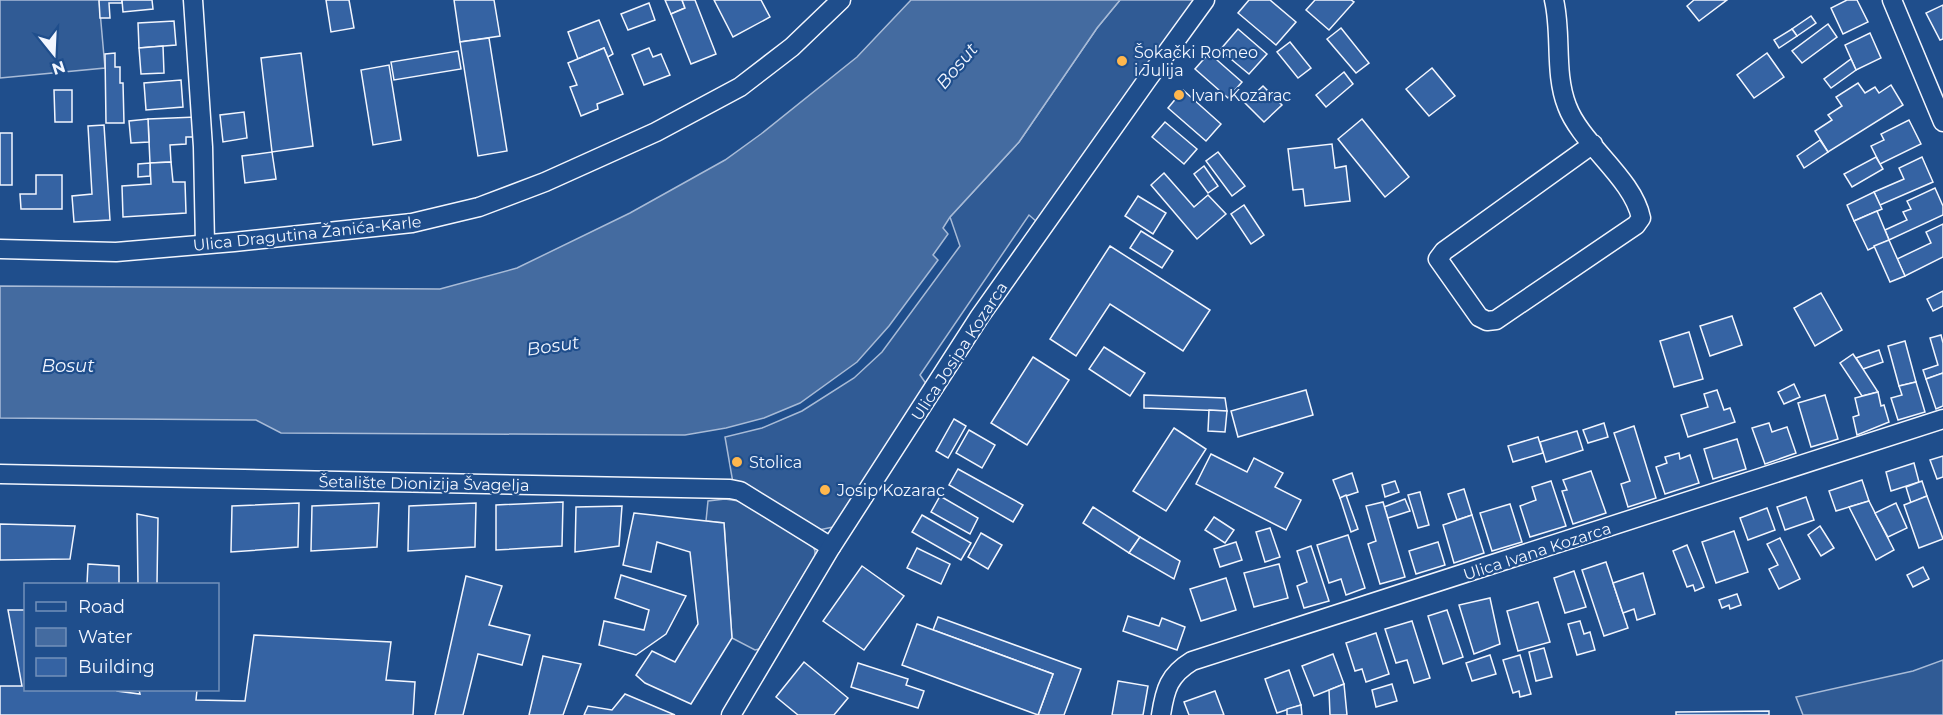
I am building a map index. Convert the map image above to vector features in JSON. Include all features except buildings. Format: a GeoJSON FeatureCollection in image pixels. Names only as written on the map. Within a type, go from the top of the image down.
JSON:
{"type":"FeatureCollection","features":[{"type":"Feature","properties":{"kind":"street"},"geometry":{"type":"LineString","coordinates":[[193,0],[203,147],[205,244]]}},
{"type":"Feature","properties":{"kind":"street","name":"Ulica Dragutina Žanića-Karle"},"geometry":{"type":"LineString","coordinates":[[0,249],[116,252],[205,244],[412,223],[490,203],[545,182],[656,132],[740,87],[792,47],[841,0]]}},
{"type":"Feature","properties":{"kind":"street","name":"Ulica Josipa Kozarca"},"geometry":{"type":"LineString","coordinates":[[731,715],[831,547],[992,298],[1205,0]]}},
{"type":"Feature","properties":{"kind":"street"},"geometry":{"type":"LineString","coordinates":[[1554,0],[1558,18],[1561,85],[1566,106],[1576,126],[1593,144],[1638,205],[1641,218],[1636,225],[1496,320],[1486,321],[1479,317],[1438,259],[1444,251],[1593,144]]}},
{"type":"Feature","properties":{"kind":"street"},"geometry":{"type":"LineString","coordinates":[[1893,0],[1943,122]]}},
{"type":"Feature","properties":{"kind":"street","name":"Ulica Ivana Kozarca"},"geometry":{"type":"LineString","coordinates":[[1161,715],[1170,680],[1177,670],[1192,661],[1943,419]]}},
{"type":"Feature","properties":{"kind":"street","name":"Šetalište Dionizija Švagelja"},"geometry":{"type":"LineString","coordinates":[[0,474],[730,489],[740,491],[831,547]]}},
{"type":"Feature","properties":{"kind":"shaded area"},"geometry":{"type":"Polygon","coordinates":[[[0,0],[99,0],[105,68],[0,78],[0,0]]]}},
{"type":"Feature","properties":{"kind":"shaded area"},"geometry":{"type":"Polygon","coordinates":[[[1120,0],[1195,0],[1037,222],[1029,215],[920,375],[927,385],[833,527],[819,530],[752,488],[733,483],[725,437],[762,428],[802,411],[854,378],[882,352],[960,246],[950,217],[1019,142],[1097,28],[1120,0]]]}},
{"type":"Feature","properties":{"kind":"shaded area"},"geometry":{"type":"Polygon","coordinates":[[[725,499],[739,501],[807,542],[813,546],[815,551],[815,557],[759,649],[755,650],[732,638],[724,523],[706,521],[708,501],[725,499]]]}},
{"type":"Feature","properties":{"kind":"shaded area"},"geometry":{"type":"Polygon","coordinates":[[[1943,660],[1943,715],[1803,715],[1796,697],[1913,671],[1943,660]]]}},
{"type":"Feature","properties":{"kind":"water","name":"Bosut"},"geometry":{"type":"Polygon","coordinates":[[[911,0],[1120,0],[1097,28],[1019,142],[950,217],[943,228],[948,234],[933,255],[938,260],[889,326],[857,362],[800,403],[764,418],[685,435],[281,433],[256,420],[0,418],[0,286],[440,289],[517,268],[630,213],[725,160],[857,57],[911,0]]]}},
{"type":"Feature","properties":{"kind":"place","name":"Šokački Romeo i Julija"},"geometry":{"type":"Point","coordinates":[1122,61]}},
{"type":"Feature","properties":{"kind":"place","name":"Ivan Kozarac"},"geometry":{"type":"Point","coordinates":[1179,95]}},
{"type":"Feature","properties":{"kind":"place","name":"Stolica"},"geometry":{"type":"Point","coordinates":[737,462]}},
{"type":"Feature","properties":{"kind":"place","name":"Josip Kozarac"},"geometry":{"type":"Point","coordinates":[825,490]}}]}
